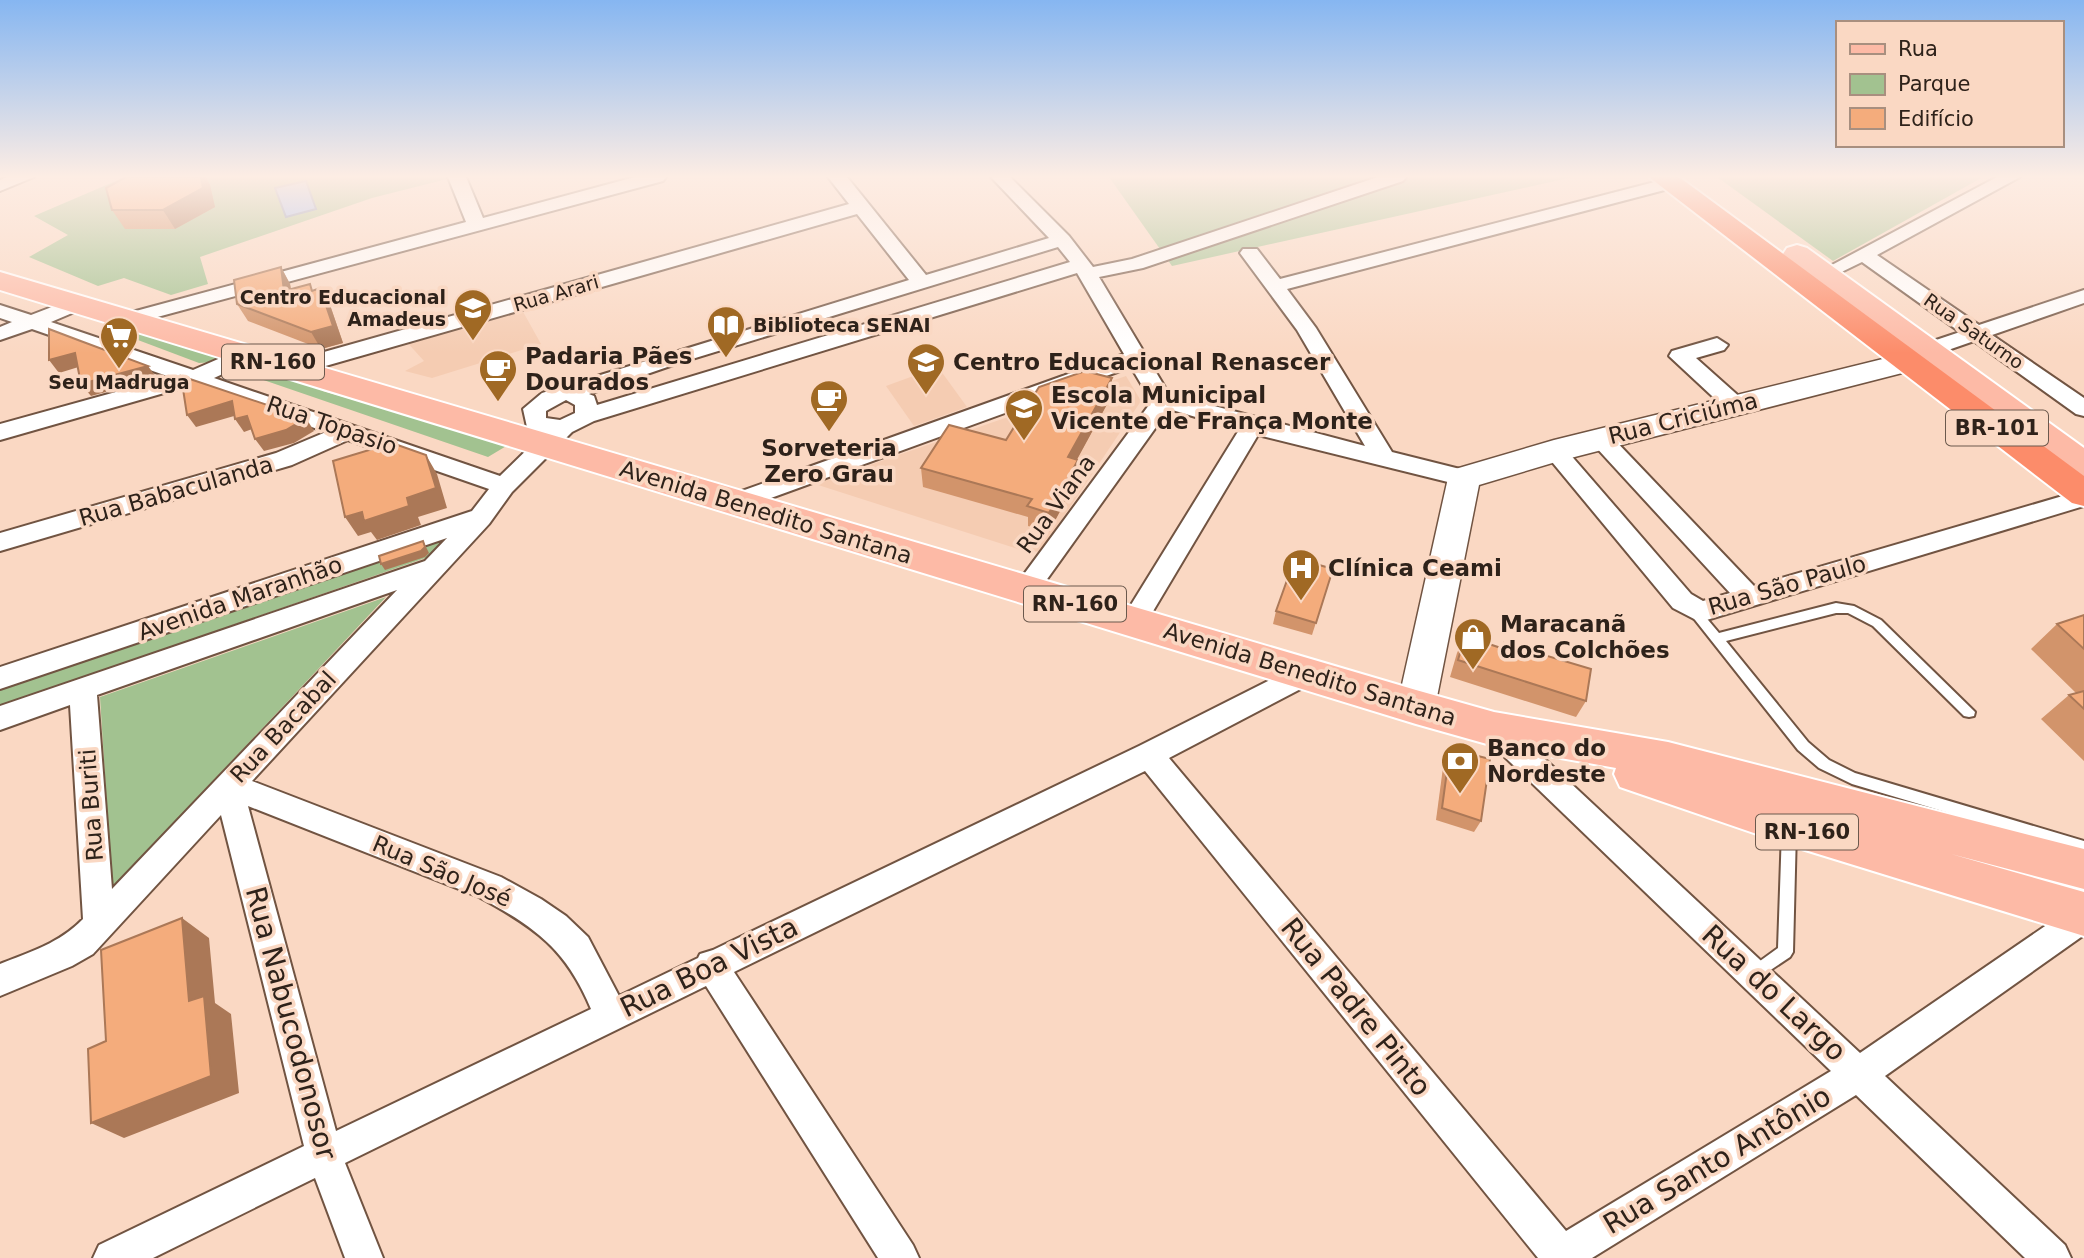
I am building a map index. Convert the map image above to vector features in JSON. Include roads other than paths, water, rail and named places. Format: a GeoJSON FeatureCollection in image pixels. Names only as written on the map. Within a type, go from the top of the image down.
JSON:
{"type":"FeatureCollection","features":[{"type":"Feature","properties":{"kind":"highway","name":"BR-101"},"geometry":{"type":"LineString","coordinates":[[1755,236],[1784,256]]}},
{"type":"Feature","properties":{"kind":"highway","name":"BR-101"},"geometry":{"type":"LineString","coordinates":[[1915,357],[2084,492]]}},
{"type":"Feature","properties":{"kind":"main road","name":"BR-101"},"geometry":{"type":"LineString","coordinates":[[1784,256],[1825,274],[1915,357],[2084,465]]}},
{"type":"Feature","properties":{"kind":"main road"},"geometry":{"type":"LineString","coordinates":[[1784,256],[1773,268],[1915,357]]}},
{"type":"Feature","properties":{"kind":"main road","name":"Avenida Benedito Santana"},"geometry":{"type":"LineString","coordinates":[[0,281],[490,428],[554,437],[733,503],[1416,707],[1514,732],[1668,760],[2084,869]]}},
{"type":"Feature","properties":{"kind":"main road","name":"Avenida Benedito Santana"},"geometry":{"type":"LineString","coordinates":[[1514,732],[1706,801],[2084,916]]}},
{"type":"Feature","properties":{"kind":"street"},"geometry":{"type":"LineString","coordinates":[[128,319],[433,236]]}},
{"type":"Feature","properties":{"kind":"street","name":"Rua Arari"},"geometry":{"type":"LineString","coordinates":[[293,368],[759,236]]}},
{"type":"Feature","properties":{"kind":"street"},"geometry":{"type":"LineString","coordinates":[[883,236],[921,282]]}},
{"type":"Feature","properties":{"kind":"street"},"geometry":{"type":"LineString","coordinates":[[1058,236],[1085,269],[1161,399],[1251,426],[1464,478],[1416,707]]}},
{"type":"Feature","properties":{"kind":"street"},"geometry":{"type":"LineString","coordinates":[[534,409],[535,422],[554,437],[586,416],[1085,269],[1136,264],[1221,236]]}},
{"type":"Feature","properties":{"kind":"street"},"geometry":{"type":"LineString","coordinates":[[1277,286],[1464,236]]}},
{"type":"Feature","properties":{"kind":"street"},"geometry":{"type":"LineString","coordinates":[[1825,274],[1898,236]]}},
{"type":"Feature","properties":{"kind":"street"},"geometry":{"type":"LineString","coordinates":[[490,428],[534,409],[552,396],[1062,240]]}},
{"type":"Feature","properties":{"kind":"street"},"geometry":{"type":"LineString","coordinates":[[1250,253],[1277,286],[1384,458]]}},
{"type":"Feature","properties":{"kind":"street","name":"Rua Saturno"},"geometry":{"type":"LineString","coordinates":[[1863,254],[2084,409]]}},
{"type":"Feature","properties":{"kind":"street"},"geometry":{"type":"LineString","coordinates":[[1915,357],[2084,296]]}},
{"type":"Feature","properties":{"kind":"street"},"geometry":{"type":"LineString","coordinates":[[0,334],[77,304]]}},
{"type":"Feature","properties":{"kind":"street","name":"Rua Topasio"},"geometry":{"type":"LineString","coordinates":[[0,311],[197,377],[504,486]]}},
{"type":"Feature","properties":{"kind":"street"},"geometry":{"type":"LineString","coordinates":[[1717,345],[1680,356],[1734,404]]}},
{"type":"Feature","properties":{"kind":"street"},"geometry":{"type":"LineString","coordinates":[[0,432],[197,377],[248,354]]}},
{"type":"Feature","properties":{"kind":"street","name":"Rua Criciúma"},"geometry":{"type":"LineString","coordinates":[[1464,478],[1554,451],[1915,357]]}},
{"type":"Feature","properties":{"kind":"street"},"geometry":{"type":"LineString","coordinates":[[733,503],[1135,358]]}},
{"type":"Feature","properties":{"kind":"street"},"geometry":{"type":"LineString","coordinates":[[568,393],[586,401],[586,416]]}},
{"type":"Feature","properties":{"kind":"street","name":"Rua Viana"},"geometry":{"type":"LineString","coordinates":[[1026,589],[1160,406],[1161,399]]}},
{"type":"Feature","properties":{"kind":"street"},"geometry":{"type":"LineString","coordinates":[[1134,621],[1251,426]]}},
{"type":"Feature","properties":{"kind":"street","name":"Rua Babaculanda"},"geometry":{"type":"LineString","coordinates":[[0,542],[284,460],[349,431]]}},
{"type":"Feature","properties":{"kind":"street","name":"Rua Bacabal"},"geometry":{"type":"LineString","coordinates":[[0,980],[61,955],[82,943],[99,921],[480,518],[504,486],[554,437]]}},
{"type":"Feature","properties":{"kind":"street"},"geometry":{"type":"LineString","coordinates":[[1601,439],[1748,596]]}},
{"type":"Feature","properties":{"kind":"street","name":"Rua São Paulo"},"geometry":{"type":"LineString","coordinates":[[1554,451],[1694,610],[1704,611],[2084,492]]}},
{"type":"Feature","properties":{"kind":"street","name":"Avenida Maranhão"},"geometry":{"type":"LineString","coordinates":[[0,678],[480,518]]}},
{"type":"Feature","properties":{"kind":"street","name":"Avenida Maranhão"},"geometry":{"type":"LineString","coordinates":[[0,718],[433,567]]}},
{"type":"Feature","properties":{"kind":"street","name":"Rua Boa Vista"},"geometry":{"type":"LineString","coordinates":[[112,1258],[711,965],[1149,755],[1304,674]]}},
{"type":"Feature","properties":{"kind":"street","name":"Rua Buriti"},"geometry":{"type":"LineString","coordinates":[[83,690],[99,921]]}},
{"type":"Feature","properties":{"kind":"street","name":"Rua do Largo"},"geometry":{"type":"LineString","coordinates":[[1514,732],[1754,974],[2052,1258]]}},
{"type":"Feature","properties":{"kind":"street","name":"Rua Padre Pinto"},"geometry":{"type":"LineString","coordinates":[[1149,755],[1561,1257]]}},
{"type":"Feature","properties":{"kind":"street","name":"Rua São José"},"geometry":{"type":"LineString","coordinates":[[228,785],[490,887],[511,898],[561,932],[584,959],[610,1014]]}},
{"type":"Feature","properties":{"kind":"street","name":"Rua Nabucodonosor"},"geometry":{"type":"LineString","coordinates":[[228,785],[324,1155],[364,1258]]}},
{"type":"Feature","properties":{"kind":"street","name":"Rua Santo Antônio"},"geometry":{"type":"LineString","coordinates":[[1561,1257],[1860,1073],[2084,916]]}},
{"type":"Feature","properties":{"kind":"street"},"geometry":{"type":"LineString","coordinates":[[711,965],[900,1258]]}},
{"type":"Feature","properties":{"kind":"lane"},"geometry":{"type":"LineString","coordinates":[[1716,639],[1836,608],[1850,609],[1877,623],[1969,712]]}},
{"type":"Feature","properties":{"kind":"lane"},"geometry":{"type":"LineString","coordinates":[[1694,610],[1803,746],[1824,764],[1852,778],[2084,846]]}},
{"type":"Feature","properties":{"kind":"lane"},"geometry":{"type":"LineString","coordinates":[[1754,974],[1785,952],[1789,826]]}},
{"type":"Feature","properties":{"kind":"place","name":"Centro Educacional Amadeus"},"geometry":{"type":"Point","coordinates":[473,342]}},
{"type":"Feature","properties":{"kind":"place","name":"Biblioteca SENAI"},"geometry":{"type":"Point","coordinates":[726,359]}},
{"type":"Feature","properties":{"kind":"place","name":"Seu Madruga"},"geometry":{"type":"Point","coordinates":[119,370]}},
{"type":"Feature","properties":{"kind":"place","name":"Centro Educacional Renascer"},"geometry":{"type":"Point","coordinates":[926,396]}},
{"type":"Feature","properties":{"kind":"place","name":"Padaria Pães Dourados"},"geometry":{"type":"Point","coordinates":[498,403]}},
{"type":"Feature","properties":{"kind":"place","name":"Sorveteria Zero Grau"},"geometry":{"type":"Point","coordinates":[829,433]}},
{"type":"Feature","properties":{"kind":"place","name":"Escola Municipal Vicente de França Monte"},"geometry":{"type":"Point","coordinates":[1024,442]}},
{"type":"Feature","properties":{"kind":"place","name":"Clínica Ceami"},"geometry":{"type":"Point","coordinates":[1301,602]}},
{"type":"Feature","properties":{"kind":"place","name":"Maracanã dos Colchões"},"geometry":{"type":"Point","coordinates":[1473,671]}},
{"type":"Feature","properties":{"kind":"place","name":"Banco do Nordeste"},"geometry":{"type":"Point","coordinates":[1460,795]}}]}
